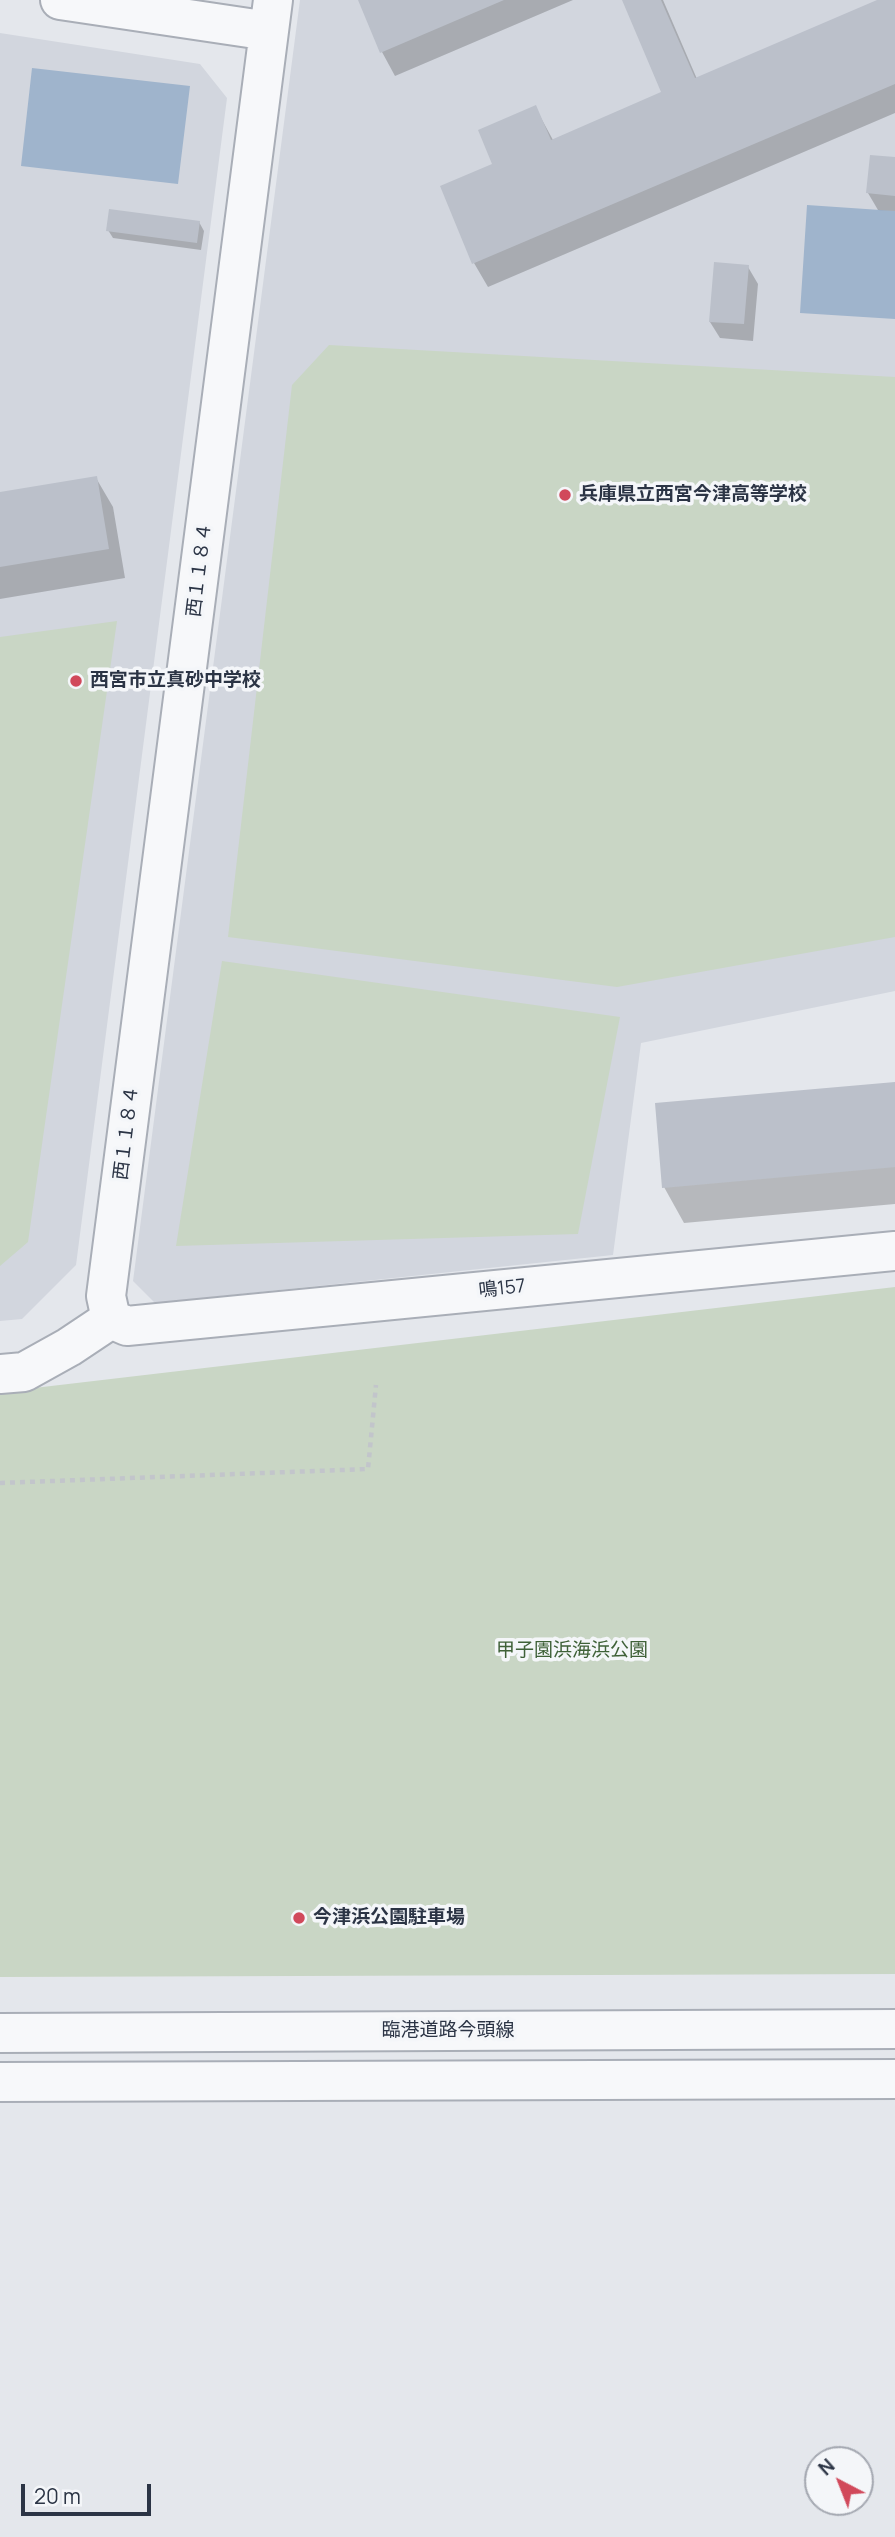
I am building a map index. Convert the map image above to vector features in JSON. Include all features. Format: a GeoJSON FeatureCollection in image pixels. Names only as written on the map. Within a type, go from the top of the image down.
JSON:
{"type":"FeatureCollection","features":[{"type":"Feature","properties":{"kind":"street","name":"西１１８４"},"geometry":{"type":"LineString","coordinates":[[60,0],[271,16],[106,1296],[111,1319]]}},
{"type":"Feature","properties":{"kind":"street","name":"鳴157"},"geometry":{"type":"LineString","coordinates":[[111,1319],[127,1326],[895,1251]]}},
{"type":"Feature","properties":{"kind":"street"},"geometry":{"type":"LineString","coordinates":[[0,1374],[24,1372],[111,1319]]}},
{"type":"Feature","properties":{"kind":"street","name":"臨港道路今頭線"},"geometry":{"type":"LineString","coordinates":[[0,2033],[895,2029]]}},
{"type":"Feature","properties":{"kind":"street"},"geometry":{"type":"LineString","coordinates":[[0,2082],[895,2079]]}},
{"type":"Feature","properties":{"kind":"path"},"geometry":{"type":"LineString","coordinates":[[0,1483],[368,1469],[376,1385]]}},
{"type":"Feature","properties":{"kind":"shaded area","name":"兵庫県立西宮今津高等学校"},"geometry":{"type":"Polygon","coordinates":[[[300,0],[895,0],[895,991],[641,1043],[613,1255],[155,1303],[133,1281],[300,0]]]}},
{"type":"Feature","properties":{"kind":"shaded area","name":"西宮市立真砂中学校"},"geometry":{"type":"Polygon","coordinates":[[[0,33],[200,64],[227,98],[76,1265],[22,1319],[0,1321],[0,33]]]}},
{"type":"Feature","properties":{"kind":"green space"},"geometry":{"type":"Polygon","coordinates":[[[329,345],[895,377],[895,937],[617,987],[228,937],[292,385],[329,345]]]}},
{"type":"Feature","properties":{"kind":"green space"},"geometry":{"type":"Polygon","coordinates":[[[117,621],[28,1242],[0,1266],[0,637],[117,621]]]}},
{"type":"Feature","properties":{"kind":"green space"},"geometry":{"type":"Polygon","coordinates":[[[222,961],[620,1017],[578,1234],[176,1246],[222,961]]]}},
{"type":"Feature","properties":{"kind":"green space","name":"甲子園浜海浜公園"},"geometry":{"type":"Polygon","coordinates":[[[895,1287],[895,1974],[0,1977],[0,1392],[895,1287]]]}},
{"type":"Feature","properties":{"kind":"water"},"geometry":{"type":"Polygon","coordinates":[[[32,68],[190,86],[178,184],[21,166],[32,68]]]}},
{"type":"Feature","properties":{"kind":"water"},"geometry":{"type":"Polygon","coordinates":[[[807,205],[895,211],[895,319],[800,313],[807,205]]]}},
{"type":"Feature","properties":{"kind":"building"},"geometry":{"type":"Polygon","coordinates":[[[358,0],[504,0],[380,53],[358,0]]]}},
{"type":"Feature","properties":{"kind":"building"},"geometry":{"type":"Polygon","coordinates":[[[622,0],[661,0],[695,78],[877,0],[895,0],[895,84],[472,264],[440,186],[492,164],[478,130],[536,105],[551,140],[661,92],[622,0]]]}},
{"type":"Feature","properties":{"kind":"building"},"geometry":{"type":"Polygon","coordinates":[[[870,155],[895,157],[895,196],[866,193],[870,155]]]}},
{"type":"Feature","properties":{"kind":"building"},"geometry":{"type":"Polygon","coordinates":[[[109,209],[200,221],[197,243],[106,231],[109,209]]]}},
{"type":"Feature","properties":{"kind":"building"},"geometry":{"type":"Polygon","coordinates":[[[714,262],[749,265],[744,324],[709,322],[714,262]]]}},
{"type":"Feature","properties":{"kind":"building"},"geometry":{"type":"Polygon","coordinates":[[[97,476],[109,549],[0,567],[0,492],[97,476]]]}},
{"type":"Feature","properties":{"kind":"building"},"geometry":{"type":"Polygon","coordinates":[[[895,1082],[895,1167],[662,1188],[655,1103],[895,1082]]]}},
{"type":"Feature","properties":{"kind":"place","name":"兵庫県立西宮今津高等学校"},"geometry":{"type":"Point","coordinates":[565,495]}},
{"type":"Feature","properties":{"kind":"place","name":"西宮市立真砂中学校"},"geometry":{"type":"Point","coordinates":[76,681]}},
{"type":"Feature","properties":{"kind":"place","name":"今津浜公園駐車場"},"geometry":{"type":"Point","coordinates":[299,1918]}}]}
